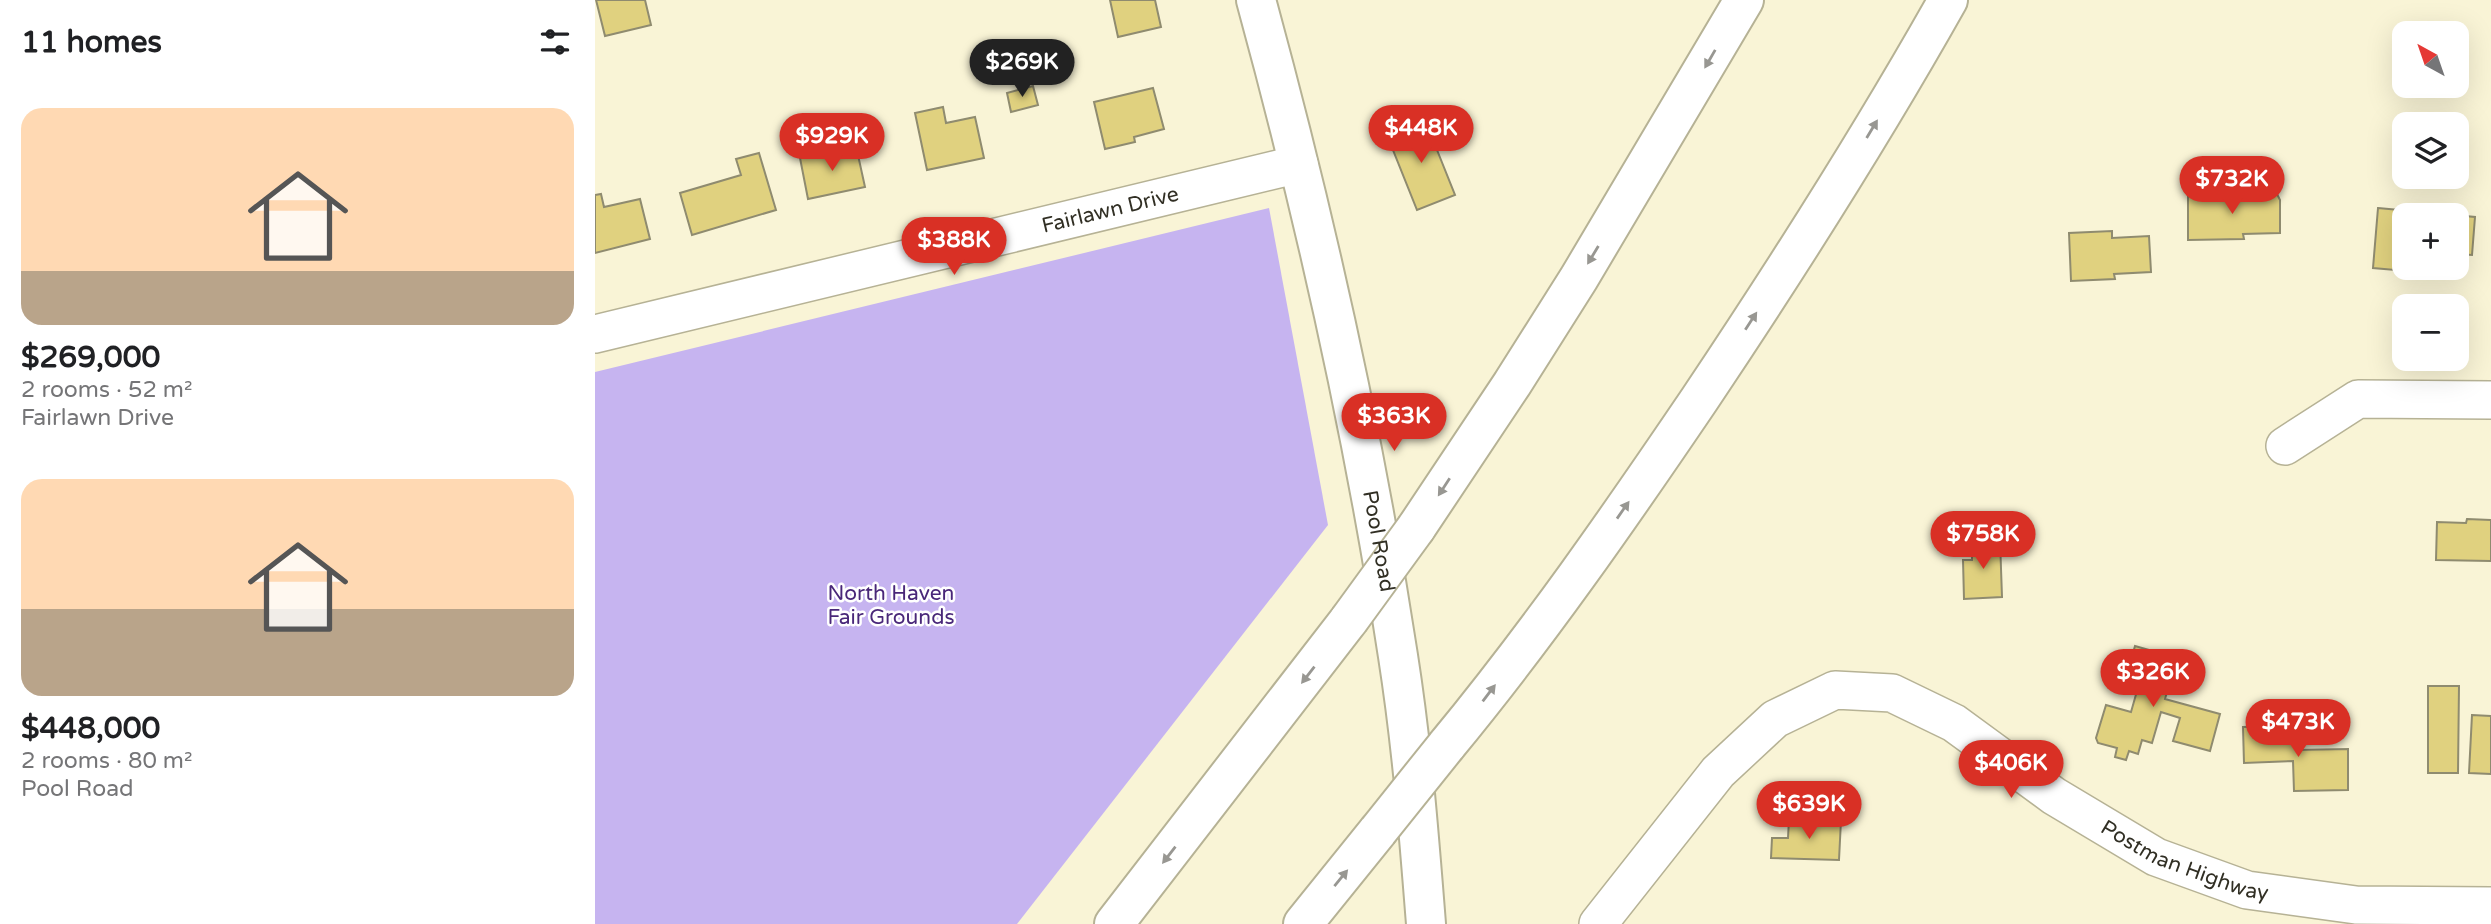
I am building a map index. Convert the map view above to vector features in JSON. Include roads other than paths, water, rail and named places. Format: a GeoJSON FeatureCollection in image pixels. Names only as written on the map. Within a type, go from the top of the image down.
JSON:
{"type":"FeatureCollection","features":[{"type":"Feature","properties":{"kind":"main road","name":"Pool Road"},"geometry":{"type":"LineString","coordinates":[[1256,0],[1299,164],[1344,355],[1377,528],[1407,718],[1426,924]]}},
{"type":"Feature","properties":{"kind":"main road"},"geometry":{"type":"LineString","coordinates":[[1114,924],[1349,620],[1416,528],[1579,278],[1744,0]]}},
{"type":"Feature","properties":{"kind":"main road"},"geometry":{"type":"LineString","coordinates":[[1303,924],[1495,685],[1579,573],[1694,406],[1837,185],[1948,0]]}},
{"type":"Feature","properties":{"kind":"street","name":"Fairlawn Drive"},"geometry":{"type":"LineString","coordinates":[[595,334],[1299,164]]}},
{"type":"Feature","properties":{"kind":"street"},"geometry":{"type":"LineString","coordinates":[[2285,446],[2358,399],[2491,400]]}},
{"type":"Feature","properties":{"kind":"street","name":"Postman Highway"},"geometry":{"type":"LineString","coordinates":[[1598,924],[1718,772],[1775,719],[1835,690],[1892,694],[1954,723],[2054,796],[2156,857],[2247,890],[2356,905],[2491,906]]}},
{"type":"Feature","properties":{"kind":"park label","name":"North Haven Fair Grounds"},"geometry":{"type":"Point","coordinates":[891,605]}}]}
